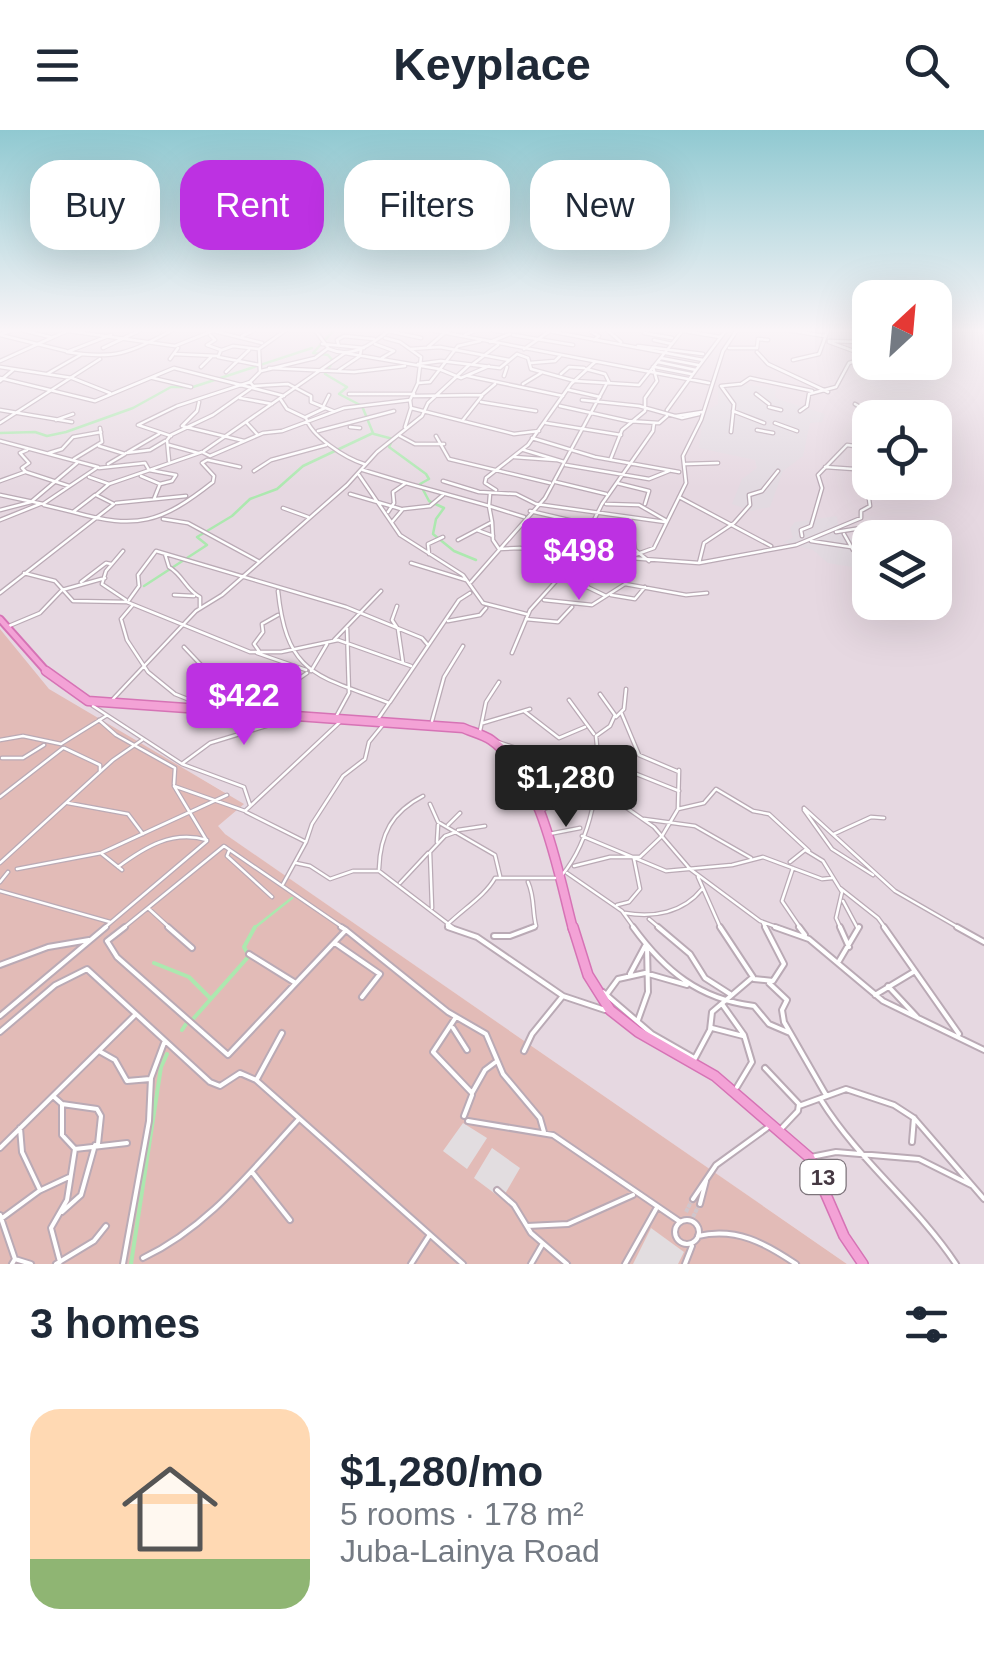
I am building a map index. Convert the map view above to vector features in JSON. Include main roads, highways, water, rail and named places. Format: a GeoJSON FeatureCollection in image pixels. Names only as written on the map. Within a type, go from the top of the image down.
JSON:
{"type":"FeatureCollection","features":[{"type":"Feature","properties":{"kind":"main road","name":"13"},"geometry":{"type":"LineString","coordinates":[[0,619],[54,681],[88,701],[379,724],[481,728],[524,782],[540,811],[591,981],[608,1012],[623,1025],[694,1060],[810,1157],[829,1190],[849,1246],[863,1264]]}},
{"type":"Feature","properties":{"kind":"waterway"},"geometry":{"type":"LineString","coordinates":[[0,433],[35,432],[47,436],[66,432],[133,408],[171,387],[205,383]]}},
{"type":"Feature","properties":{"kind":"waterway"},"geometry":{"type":"LineString","coordinates":[[144,586],[207,545],[197,537],[232,516],[250,499],[277,489],[303,466],[373,433],[362,406],[339,394],[347,387],[340,383]]}},
{"type":"Feature","properties":{"kind":"waterway"},"geometry":{"type":"LineString","coordinates":[[374,434],[393,439],[389,447],[429,479],[420,484],[429,501],[444,508],[436,519],[433,534],[454,551],[476,560]]}},
{"type":"Feature","properties":{"kind":"waterway"},"geometry":{"type":"LineString","coordinates":[[255,928],[292,898]]}},
{"type":"Feature","properties":{"kind":"waterway"},"geometry":{"type":"LineString","coordinates":[[193,1019],[249,956],[244,947],[255,928]]}},
{"type":"Feature","properties":{"kind":"waterway"},"geometry":{"type":"LineString","coordinates":[[154,963],[189,977],[209,997]]}},
{"type":"Feature","properties":{"kind":"waterway"},"geometry":{"type":"LineString","coordinates":[[182,1030],[186,1024]]}},
{"type":"Feature","properties":{"kind":"waterway"},"geometry":{"type":"LineString","coordinates":[[131,1264],[161,1067],[167,1054]]}},
{"type":"Feature","properties":{"kind":"tunnel"},"geometry":{"type":"LineString","coordinates":[[686,1212],[692,1200]]}},
{"type":"Feature","properties":{"kind":"tunnel"},"geometry":{"type":"LineString","coordinates":[[693,1217],[699,1205]]}}]}
